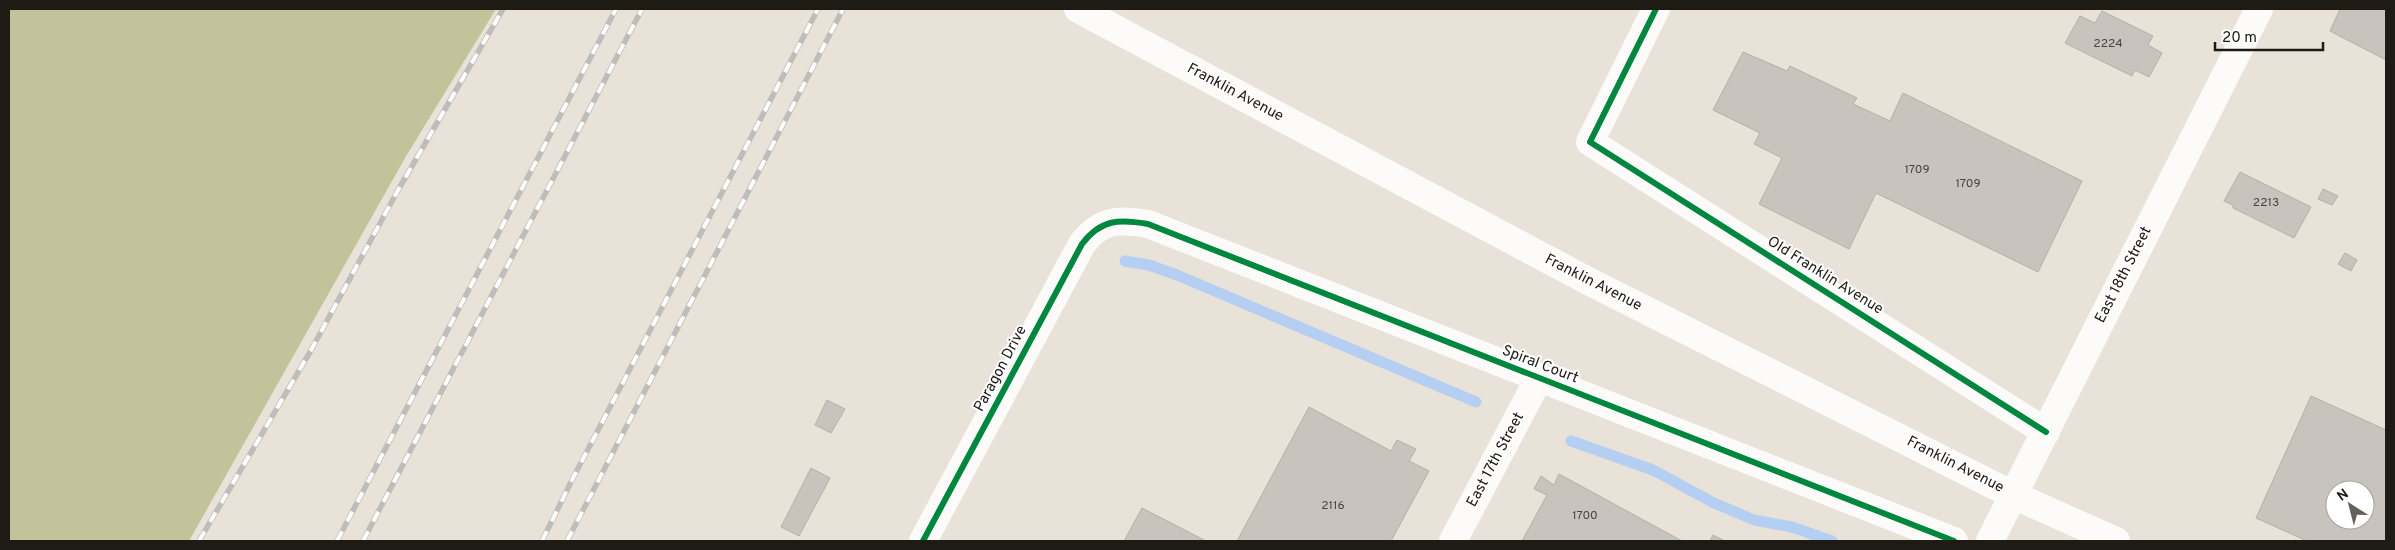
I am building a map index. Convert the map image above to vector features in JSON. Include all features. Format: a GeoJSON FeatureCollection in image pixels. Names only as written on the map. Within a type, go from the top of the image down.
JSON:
{"type":"FeatureCollection","features":[{"type":"Feature","properties":{"kind":"street","name":"Franklin Avenue"},"geometry":{"type":"LineString","coordinates":[[1078,9],[1590,282],[2013,495],[2116,541]]}},
{"type":"Feature","properties":{"kind":"street","name":"Old Franklin Avenue"},"geometry":{"type":"LineString","coordinates":[[1656,9],[1590,142],[2046,432]]}},
{"type":"Feature","properties":{"kind":"street","name":"East 18th Street"},"geometry":{"type":"LineString","coordinates":[[1990,541],[2259,9]]}},
{"type":"Feature","properties":{"kind":"street","name":"Spiral Court"},"geometry":{"type":"LineString","coordinates":[[1114,221],[1148,224],[1954,541]]}},
{"type":"Feature","properties":{"kind":"street","name":"Paragon Drive"},"geometry":{"type":"LineString","coordinates":[[923,541],[1082,244],[1089,235],[1114,221]]}},
{"type":"Feature","properties":{"kind":"street","name":"East 17th Street"},"geometry":{"type":"LineString","coordinates":[[1453,541],[1539,378]]}},
{"type":"Feature","properties":{"kind":"green space"},"geometry":{"type":"Polygon","coordinates":[[[9,9],[496,9],[405,158],[189,541],[9,541],[9,9]]]}},
{"type":"Feature","properties":{"kind":"building"},"geometry":{"type":"Polygon","coordinates":[[[2340,9],[2386,9],[2386,60],[2330,31],[2340,9]]]}},
{"type":"Feature","properties":{"kind":"building"},"geometry":{"type":"Polygon","coordinates":[[[2102,11],[2153,36],[2148,45],[2162,53],[2149,77],[2135,70],[2132,76],[2065,43],[2080,16],[2095,23],[2102,11]]]}},
{"type":"Feature","properties":{"kind":"building"},"geometry":{"type":"Polygon","coordinates":[[[1743,52],[1787,71],[1790,66],[1857,98],[1853,104],[1890,121],[1903,93],[2082,181],[2038,272],[1876,193],[1849,249],[1759,204],[1782,158],[1754,144],[1760,133],[1713,110],[1743,52]]]}},
{"type":"Feature","properties":{"kind":"building"},"geometry":{"type":"Polygon","coordinates":[[[2240,172],[2311,207],[2294,238],[2233,208],[2233,205],[2224,201],[2240,172]]]}},
{"type":"Feature","properties":{"kind":"building"},"geometry":{"type":"Polygon","coordinates":[[[2323,189],[2338,196],[2332,205],[2318,199],[2323,189]]]}},
{"type":"Feature","properties":{"kind":"building"},"geometry":{"type":"Polygon","coordinates":[[[2345,253],[2357,260],[2351,271],[2338,264],[2345,253]]]}},
{"type":"Feature","properties":{"kind":"building"},"geometry":{"type":"Polygon","coordinates":[[[2311,396],[2386,430],[2386,541],[2307,541],[2256,518],[2311,396]]]}},
{"type":"Feature","properties":{"kind":"building"},"geometry":{"type":"Polygon","coordinates":[[[827,400],[845,409],[831,433],[815,425],[827,400]]]}},
{"type":"Feature","properties":{"kind":"building"},"geometry":{"type":"Polygon","coordinates":[[[1309,407],[1391,451],[1397,440],[1416,449],[1409,461],[1429,471],[1391,541],[1237,541],[1309,407]]]}},
{"type":"Feature","properties":{"kind":"building"},"geometry":{"type":"Polygon","coordinates":[[[811,468],[830,478],[799,536],[781,527],[811,468]]]}},
{"type":"Feature","properties":{"kind":"building"},"geometry":{"type":"Polygon","coordinates":[[[1559,474],[1682,541],[1522,541],[1547,495],[1534,489],[1541,476],[1554,485],[1559,474]]]}},
{"type":"Feature","properties":{"kind":"building"},"geometry":{"type":"Polygon","coordinates":[[[1142,508],[1206,541],[1124,541],[1142,508]]]}},
{"type":"Feature","properties":{"kind":"building"},"geometry":{"type":"Polygon","coordinates":[[[1713,535],[1725,541],[1710,541],[1713,535]]]}},
{"type":"Feature","properties":{"kind":"waterway"},"geometry":{"type":"LineString","coordinates":[[1125,261],[1149,265],[1177,275],[1476,402]]}},
{"type":"Feature","properties":{"kind":"waterway"},"geometry":{"type":"LineString","coordinates":[[1571,441],[1653,470],[1714,503],[1754,520],[1792,527],[1832,541]]}},
{"type":"Feature","properties":{"kind":"railway"},"geometry":{"type":"LineString","coordinates":[[199,541],[310,352],[397,192],[503,9]]}},
{"type":"Feature","properties":{"kind":"railway"},"geometry":{"type":"LineString","coordinates":[[337,541],[616,9]]}},
{"type":"Feature","properties":{"kind":"railway"},"geometry":{"type":"LineString","coordinates":[[363,541],[642,9]]}},
{"type":"Feature","properties":{"kind":"railway"},"geometry":{"type":"LineString","coordinates":[[542,541],[818,9]]}},
{"type":"Feature","properties":{"kind":"railway"},"geometry":{"type":"LineString","coordinates":[[567,541],[843,9]]}},
{"type":"Feature","properties":{"kind":"cycle path"},"geometry":{"type":"LineString","coordinates":[[1656,9],[1590,142],[2046,432]]}},
{"type":"Feature","properties":{"kind":"cycle path"},"geometry":{"type":"LineString","coordinates":[[923,541],[1082,244],[1104,225],[1119,222],[1148,224],[1954,541]]}}]}
